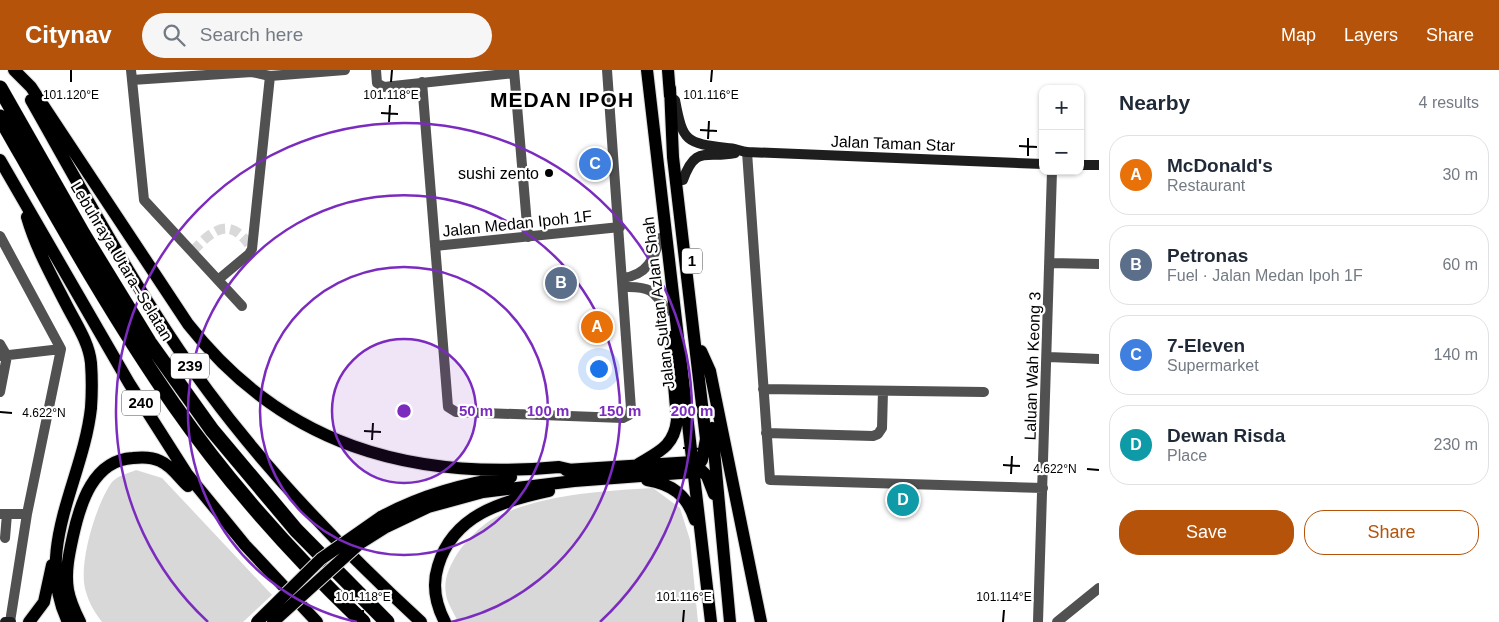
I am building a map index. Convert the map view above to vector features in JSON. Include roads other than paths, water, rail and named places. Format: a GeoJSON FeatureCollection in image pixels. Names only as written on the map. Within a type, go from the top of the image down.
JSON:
{"type":"FeatureCollection","features":[{"type":"Feature","properties":{"kind":"highway","name":"Lebuhraya Utara–Selatan"},"geometry":{"type":"LineString","coordinates":[[0,88],[83,234],[149,342],[212,430],[296,530],[387,622]]}},
{"type":"Feature","properties":{"kind":"highway","name":"Lebuhraya Utara–Selatan"},"geometry":{"type":"LineString","coordinates":[[0,117],[82,262],[175,407],[277,534],[363,622]]}},
{"type":"Feature","properties":{"kind":"main road"},"geometry":{"type":"LineString","coordinates":[[14,70],[31,87],[188,324],[210,352],[243,383],[275,408],[340,442],[403,461],[470,470],[503,471],[559,467],[573,476]]}},
{"type":"Feature","properties":{"kind":"main road","name":"239"},"geometry":{"type":"LineString","coordinates":[[14,70],[147,302],[208,392],[248,442],[328,530],[421,622]]}},
{"type":"Feature","properties":{"kind":"main road","name":"Jalan Sultan Azlan Shah"},"geometry":{"type":"LineString","coordinates":[[646,70],[695,467],[712,622]]}},
{"type":"Feature","properties":{"kind":"main road","name":"1"},"geometry":{"type":"LineString","coordinates":[[668,70],[683,180],[701,351],[715,452],[718,506],[730,622]]}},
{"type":"Feature","properties":{"kind":"main road"},"geometry":{"type":"LineString","coordinates":[[670,88],[673,157],[706,439],[695,467]]}},
{"type":"Feature","properties":{"kind":"main road"},"geometry":{"type":"LineString","coordinates":[[632,472],[668,445],[676,432],[677,420],[660,238],[650,163],[655,141]]}},
{"type":"Feature","properties":{"kind":"main road","name":"240"},"geometry":{"type":"LineString","coordinates":[[0,160],[157,430],[187,474],[214,509],[317,622]]}},
{"type":"Feature","properties":{"kind":"main road"},"geometry":{"type":"LineString","coordinates":[[20,196],[34,239],[83,335],[91,360],[91,409],[57,540],[44,602],[30,622]]}},
{"type":"Feature","properties":{"kind":"main road"},"geometry":{"type":"LineString","coordinates":[[701,351],[710,371],[761,622]]}},
{"type":"Feature","properties":{"kind":"main road"},"geometry":{"type":"LineString","coordinates":[[691,446],[701,448],[705,445]]}},
{"type":"Feature","properties":{"kind":"main road"},"geometry":{"type":"LineString","coordinates":[[80,622],[68,590],[70,552],[82,502],[91,485],[110,464],[126,458],[143,457],[159,460],[171,468],[199,497],[214,509]]}},
{"type":"Feature","properties":{"kind":"main road"},"geometry":{"type":"LineString","coordinates":[[257,622],[321,559],[416,500],[463,485],[695,467],[707,476],[718,506]]}},
{"type":"Feature","properties":{"kind":"main road"},"geometry":{"type":"LineString","coordinates":[[632,472],[677,490],[692,512],[702,542]]}},
{"type":"Feature","properties":{"kind":"main road"},"geometry":{"type":"LineString","coordinates":[[445,622],[439,610],[434,585],[441,556],[454,535],[475,517],[506,502],[563,488],[573,476]]}},
{"type":"Feature","properties":{"kind":"main road"},"geometry":{"type":"LineString","coordinates":[[273,622],[383,522]]}},
{"type":"Feature","properties":{"kind":"main road"},"geometry":{"type":"LineString","coordinates":[[57,540],[58,589],[68,622]]}},
{"type":"Feature","properties":{"kind":"street"},"geometry":{"type":"LineString","coordinates":[[242,306],[144,200],[132,75],[252,72],[270,76],[345,70]]}},
{"type":"Feature","properties":{"kind":"street"},"geometry":{"type":"LineString","coordinates":[[376,70],[377,83],[382,86],[514,72],[528,237]]}},
{"type":"Feature","properties":{"kind":"street"},"geometry":{"type":"LineString","coordinates":[[435,246],[447,404],[453,411],[626,417],[631,409],[620,227],[607,70]]}},
{"type":"Feature","properties":{"kind":"street"},"geometry":{"type":"LineString","coordinates":[[219,279],[249,254],[252,249],[270,76]]}},
{"type":"Feature","properties":{"kind":"street","name":"Jalan Medan Ipoh 1F"},"geometry":{"type":"LineString","coordinates":[[422,82],[435,246],[620,227]]}},
{"type":"Feature","properties":{"kind":"street","name":"Jalan Taman Star"},"geometry":{"type":"LineString","coordinates":[[670,88],[675,100],[681,128],[690,140],[705,146],[730,148],[744,152]]}},
{"type":"Feature","properties":{"kind":"street"},"geometry":{"type":"LineString","coordinates":[[744,152],[770,480],[1043,488]]}},
{"type":"Feature","properties":{"kind":"street","name":"Jalan Taman Star"},"geometry":{"type":"LineString","coordinates":[[683,180],[690,164],[698,156],[744,152],[1039,164]]}},
{"type":"Feature","properties":{"kind":"street"},"geometry":{"type":"LineString","coordinates":[[1084,165],[1099,165]]}},
{"type":"Feature","properties":{"kind":"street","name":"Laluan Wah Keong 3"},"geometry":{"type":"LineString","coordinates":[[1038,622],[1048,357],[1052,175]]}},
{"type":"Feature","properties":{"kind":"street"},"geometry":{"type":"LineString","coordinates":[[0,236],[61,349],[27,514],[11,622],[5,622]]}},
{"type":"Feature","properties":{"kind":"street"},"geometry":{"type":"LineString","coordinates":[[623,282],[644,270],[653,259],[660,238]]}},
{"type":"Feature","properties":{"kind":"street"},"geometry":{"type":"LineString","coordinates":[[1050,263],[1099,264]]}},
{"type":"Feature","properties":{"kind":"street"},"geometry":{"type":"LineString","coordinates":[[623,282],[652,291],[667,311]]}},
{"type":"Feature","properties":{"kind":"street"},"geometry":{"type":"LineString","coordinates":[[0,344],[3,356],[0,392]]}},
{"type":"Feature","properties":{"kind":"street"},"geometry":{"type":"LineString","coordinates":[[3,356],[61,349]]}},
{"type":"Feature","properties":{"kind":"street"},"geometry":{"type":"LineString","coordinates":[[1048,357],[1099,359]]}},
{"type":"Feature","properties":{"kind":"street"},"geometry":{"type":"LineString","coordinates":[[762,389],[984,392]]}},
{"type":"Feature","properties":{"kind":"street"},"geometry":{"type":"LineString","coordinates":[[766,433],[873,436],[878,434],[882,428],[883,391]]}},
{"type":"Feature","properties":{"kind":"street"},"geometry":{"type":"LineString","coordinates":[[23,539],[2,538],[4,514],[27,514]]}},
{"type":"Feature","properties":{"kind":"street"},"geometry":{"type":"LineString","coordinates":[[1056,622],[1099,588]]}},
{"type":"Feature","properties":{"kind":"tunnel"},"geometry":{"type":"LineString","coordinates":[[193,251],[200,243],[222,229],[237,232],[252,249]]}},
{"type":"Feature","properties":{"kind":"place","name":"7-Eleven"},"geometry":{"type":"Point","coordinates":[595,164]}},
{"type":"Feature","properties":{"kind":"place","name":"sushi zento"},"geometry":{"type":"Point","coordinates":[549,173]}},
{"type":"Feature","properties":{"kind":"place","name":"Petronas"},"geometry":{"type":"Point","coordinates":[561,283]}},
{"type":"Feature","properties":{"kind":"place","name":"McDonald's"},"geometry":{"type":"Point","coordinates":[597,327]}},
{"type":"Feature","properties":{"kind":"place","name":"Dewan Risda"},"geometry":{"type":"Point","coordinates":[903,500]}},
{"type":"Feature","properties":{"kind":"district","name":"MEDAN IPOH"},"geometry":{"type":"Point","coordinates":[562,100]}}]}
